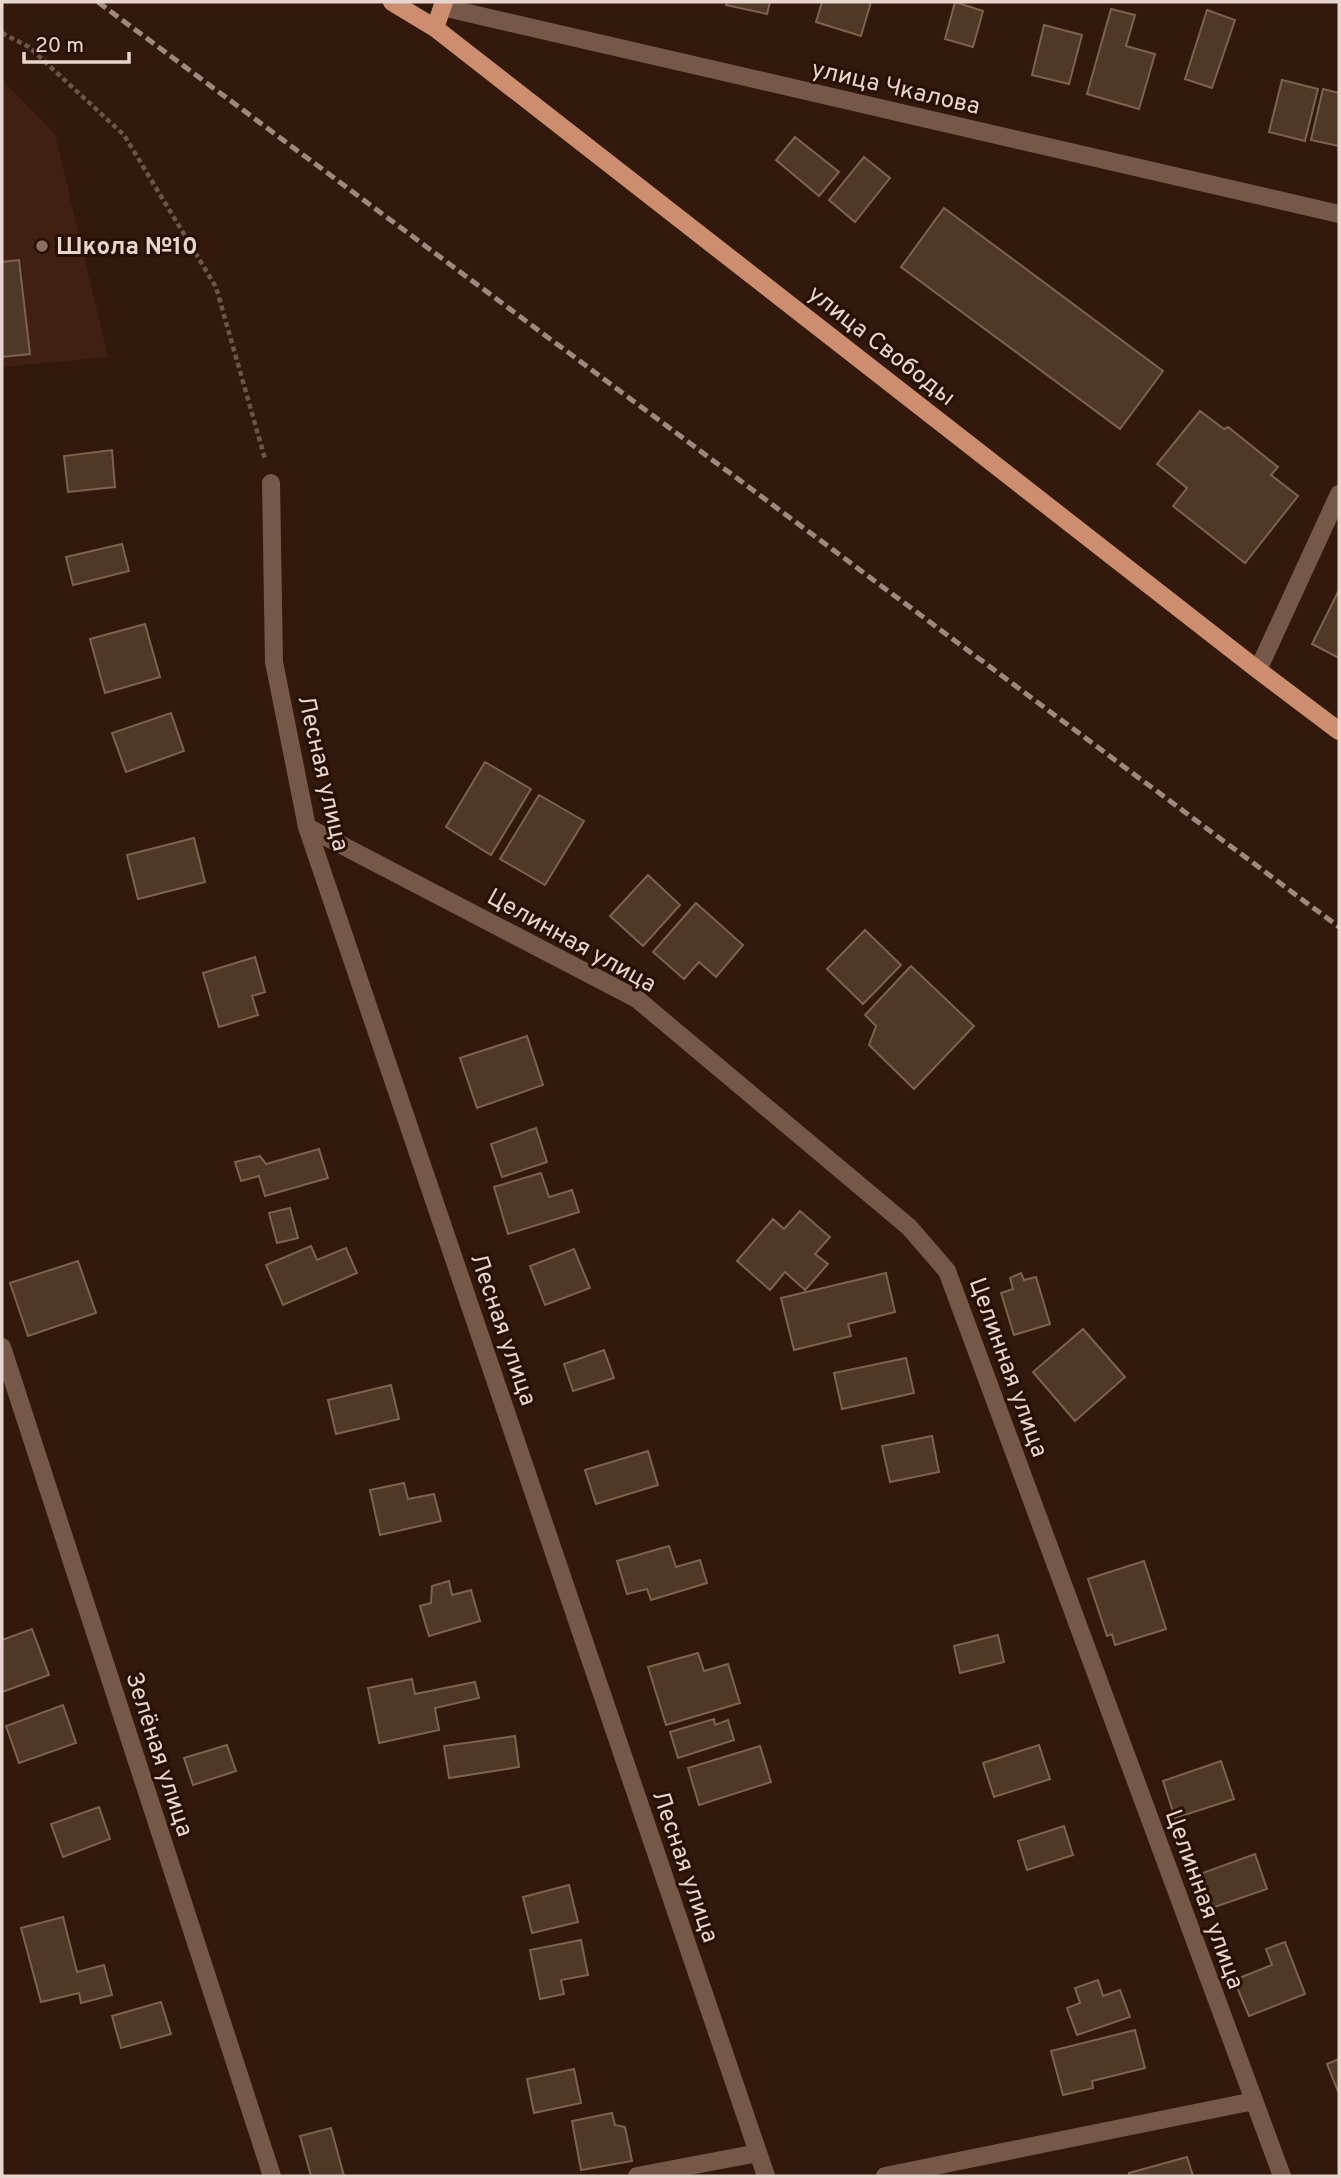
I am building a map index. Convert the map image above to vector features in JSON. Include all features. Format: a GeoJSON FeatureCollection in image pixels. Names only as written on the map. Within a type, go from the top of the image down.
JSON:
{"type":"FeatureCollection","features":[{"type":"Feature","properties":{"kind":"main road","name":"улица Свободы"},"geometry":{"type":"LineString","coordinates":[[392,2],[435,28],[1339,731]]}},
{"type":"Feature","properties":{"kind":"main road"},"geometry":{"type":"LineString","coordinates":[[435,28],[443,4]]}},
{"type":"Feature","properties":{"kind":"street","name":"улица Чкалова"},"geometry":{"type":"LineString","coordinates":[[443,4],[1339,214]]}},
{"type":"Feature","properties":{"kind":"street","name":"Лесная улица"},"geometry":{"type":"LineString","coordinates":[[271,483],[274,662],[307,827],[766,2176]]}},
{"type":"Feature","properties":{"kind":"street"},"geometry":{"type":"LineString","coordinates":[[1258,670],[1339,494]]}},
{"type":"Feature","properties":{"kind":"street","name":"Целинная улица"},"geometry":{"type":"LineString","coordinates":[[307,827],[637,999],[909,1227],[947,1271],[1282,2176]]}},
{"type":"Feature","properties":{"kind":"street","name":"Зелёная улица"},"geometry":{"type":"LineString","coordinates":[[2,1347],[272,2176]]}},
{"type":"Feature","properties":{"kind":"street"},"geometry":{"type":"LineString","coordinates":[[885,2176],[1254,2101]]}},
{"type":"Feature","properties":{"kind":"street"},"geometry":{"type":"LineString","coordinates":[[637,2176],[758,2153]]}},
{"type":"Feature","properties":{"kind":"path"},"geometry":{"type":"LineString","coordinates":[[2,33],[29,47],[124,135],[216,287],[271,483]]}},
{"type":"Feature","properties":{"kind":"shaded area","name":"Школа №10"},"geometry":{"type":"Polygon","coordinates":[[[2,80],[55,134],[108,357],[2,367],[2,80]]]}},
{"type":"Feature","properties":{"kind":"building"},"geometry":{"type":"Polygon","coordinates":[[[727,2],[770,2],[767,14],[726,5],[727,2]]]}},
{"type":"Feature","properties":{"kind":"building"},"geometry":{"type":"Polygon","coordinates":[[[822,2],[871,2],[861,36],[816,22],[822,2]]]}},
{"type":"Feature","properties":{"kind":"building"},"geometry":{"type":"Polygon","coordinates":[[[955,2],[983,11],[973,47],[945,39],[955,2]]]}},
{"type":"Feature","properties":{"kind":"building"},"geometry":{"type":"Polygon","coordinates":[[[1111,9],[1135,15],[1126,46],[1155,54],[1139,109],[1087,94],[1111,9]]]}},
{"type":"Feature","properties":{"kind":"building"},"geometry":{"type":"Polygon","coordinates":[[[1207,10],[1235,20],[1212,88],[1185,79],[1207,10]]]}},
{"type":"Feature","properties":{"kind":"building"},"geometry":{"type":"Polygon","coordinates":[[[1044,25],[1082,35],[1069,84],[1032,75],[1044,25]]]}},
{"type":"Feature","properties":{"kind":"building"},"geometry":{"type":"Polygon","coordinates":[[[1282,80],[1318,89],[1305,141],[1269,132],[1282,80]]]}},
{"type":"Feature","properties":{"kind":"building"},"geometry":{"type":"Polygon","coordinates":[[[1323,89],[1339,93],[1339,146],[1311,140],[1323,89]]]}},
{"type":"Feature","properties":{"kind":"building"},"geometry":{"type":"Polygon","coordinates":[[[795,137],[839,172],[819,196],[776,160],[795,137]]]}},
{"type":"Feature","properties":{"kind":"building"},"geometry":{"type":"Polygon","coordinates":[[[864,157],[890,178],[855,222],[829,200],[864,157]]]}},
{"type":"Feature","properties":{"kind":"building"},"geometry":{"type":"Polygon","coordinates":[[[944,208],[1163,371],[1120,429],[901,267],[944,208]]]}},
{"type":"Feature","properties":{"kind":"building"},"geometry":{"type":"Polygon","coordinates":[[[19,260],[30,354],[2,357],[2,262],[19,260]]]}},
{"type":"Feature","properties":{"kind":"building"},"geometry":{"type":"Polygon","coordinates":[[[1200,411],[1224,429],[1228,427],[1278,467],[1271,475],[1298,496],[1245,563],[1173,506],[1187,488],[1157,464],[1200,411]]]}},
{"type":"Feature","properties":{"kind":"building"},"geometry":{"type":"Polygon","coordinates":[[[112,450],[115,487],[68,492],[64,456],[112,450]]]}},
{"type":"Feature","properties":{"kind":"building"},"geometry":{"type":"Polygon","coordinates":[[[122,544],[129,571],[73,585],[66,557],[122,544]]]}},
{"type":"Feature","properties":{"kind":"building"},"geometry":{"type":"Polygon","coordinates":[[[1339,590],[1339,658],[1312,644],[1339,590]]]}},
{"type":"Feature","properties":{"kind":"building"},"geometry":{"type":"Polygon","coordinates":[[[145,624],[160,677],[105,693],[90,639],[145,624]]]}},
{"type":"Feature","properties":{"kind":"building"},"geometry":{"type":"Polygon","coordinates":[[[171,713],[184,751],[126,772],[112,733],[171,713]]]}},
{"type":"Feature","properties":{"kind":"building"},"geometry":{"type":"Polygon","coordinates":[[[485,762],[531,789],[491,855],[446,827],[485,762]]]}},
{"type":"Feature","properties":{"kind":"building"},"geometry":{"type":"Polygon","coordinates":[[[539,795],[584,821],[545,885],[500,859],[539,795]]]}},
{"type":"Feature","properties":{"kind":"building"},"geometry":{"type":"Polygon","coordinates":[[[194,838],[205,882],[138,899],[127,855],[194,838]]]}},
{"type":"Feature","properties":{"kind":"building"},"geometry":{"type":"Polygon","coordinates":[[[648,875],[680,905],[643,946],[610,916],[648,875]]]}},
{"type":"Feature","properties":{"kind":"building"},"geometry":{"type":"Polygon","coordinates":[[[696,903],[743,945],[716,977],[699,962],[684,979],[653,952],[696,903]]]}},
{"type":"Feature","properties":{"kind":"building"},"geometry":{"type":"Polygon","coordinates":[[[865,930],[901,965],[863,1004],[827,969],[865,930]]]}},
{"type":"Feature","properties":{"kind":"building"},"geometry":{"type":"Polygon","coordinates":[[[255,957],[265,992],[252,996],[258,1015],[219,1027],[203,973],[255,957]]]}},
{"type":"Feature","properties":{"kind":"building"},"geometry":{"type":"Polygon","coordinates":[[[911,966],[974,1026],[914,1089],[869,1045],[876,1026],[865,1015],[911,966]]]}},
{"type":"Feature","properties":{"kind":"building"},"geometry":{"type":"Polygon","coordinates":[[[527,1036],[543,1085],[477,1108],[460,1058],[527,1036]]]}},
{"type":"Feature","properties":{"kind":"building"},"geometry":{"type":"Polygon","coordinates":[[[536,1128],[547,1162],[502,1177],[491,1144],[536,1128]]]}},
{"type":"Feature","properties":{"kind":"building"},"geometry":{"type":"Polygon","coordinates":[[[319,1149],[328,1178],[265,1196],[259,1176],[241,1181],[235,1162],[260,1156],[266,1164],[319,1149]]]}},
{"type":"Feature","properties":{"kind":"building"},"geometry":{"type":"Polygon","coordinates":[[[541,1173],[549,1197],[572,1190],[579,1212],[508,1234],[494,1187],[541,1173]]]}},
{"type":"Feature","properties":{"kind":"building"},"geometry":{"type":"Polygon","coordinates":[[[290,1208],[298,1238],[277,1243],[269,1213],[290,1208]]]}},
{"type":"Feature","properties":{"kind":"building"},"geometry":{"type":"Polygon","coordinates":[[[800,1211],[830,1237],[815,1254],[828,1264],[805,1290],[785,1272],[770,1290],[737,1261],[773,1219],[784,1229],[800,1211]]]}},
{"type":"Feature","properties":{"kind":"building"},"geometry":{"type":"Polygon","coordinates":[[[311,1246],[317,1260],[346,1248],[357,1273],[283,1305],[266,1265],[311,1246]]]}},
{"type":"Feature","properties":{"kind":"building"},"geometry":{"type":"Polygon","coordinates":[[[574,1249],[590,1288],[545,1305],[530,1266],[574,1249]]]}},
{"type":"Feature","properties":{"kind":"building"},"geometry":{"type":"Polygon","coordinates":[[[78,1261],[96,1313],[28,1336],[10,1283],[78,1261]]]}},
{"type":"Feature","properties":{"kind":"building"},"geometry":{"type":"Polygon","coordinates":[[[886,1273],[895,1312],[848,1324],[851,1336],[794,1350],[781,1298],[886,1273]]]}},
{"type":"Feature","properties":{"kind":"building"},"geometry":{"type":"Polygon","coordinates":[[[1021,1273],[1024,1280],[1036,1277],[1050,1324],[1014,1335],[1001,1293],[1013,1289],[1010,1278],[1021,1273]]]}},
{"type":"Feature","properties":{"kind":"building"},"geometry":{"type":"Polygon","coordinates":[[[1083,1329],[1125,1377],[1075,1421],[1033,1372],[1083,1329]]]}},
{"type":"Feature","properties":{"kind":"building"},"geometry":{"type":"Polygon","coordinates":[[[604,1350],[614,1378],[573,1391],[564,1364],[604,1350]]]}},
{"type":"Feature","properties":{"kind":"building"},"geometry":{"type":"Polygon","coordinates":[[[906,1358],[914,1393],[842,1409],[834,1373],[906,1358]]]}},
{"type":"Feature","properties":{"kind":"building"},"geometry":{"type":"Polygon","coordinates":[[[391,1385],[399,1419],[336,1434],[328,1400],[391,1385]]]}},
{"type":"Feature","properties":{"kind":"building"},"geometry":{"type":"Polygon","coordinates":[[[932,1436],[939,1472],[890,1482],[882,1446],[932,1436]]]}},
{"type":"Feature","properties":{"kind":"building"},"geometry":{"type":"Polygon","coordinates":[[[648,1451],[658,1485],[596,1504],[585,1470],[648,1451]]]}},
{"type":"Feature","properties":{"kind":"building"},"geometry":{"type":"Polygon","coordinates":[[[404,1483],[408,1499],[434,1494],[441,1521],[380,1535],[370,1490],[404,1483]]]}},
{"type":"Feature","properties":{"kind":"building"},"geometry":{"type":"Polygon","coordinates":[[[669,1546],[676,1567],[700,1560],[707,1583],[651,1600],[647,1589],[627,1594],[617,1561],[669,1546]]]}},
{"type":"Feature","properties":{"kind":"building"},"geometry":{"type":"Polygon","coordinates":[[[1144,1561],[1166,1629],[1115,1645],[1112,1634],[1107,1636],[1088,1579],[1144,1561]]]}},
{"type":"Feature","properties":{"kind":"building"},"geometry":{"type":"Polygon","coordinates":[[[449,1581],[452,1595],[471,1590],[480,1621],[429,1636],[420,1606],[431,1603],[432,1586],[449,1581]]]}},
{"type":"Feature","properties":{"kind":"building"},"geometry":{"type":"Polygon","coordinates":[[[32,1629],[49,1675],[2,1692],[2,1640],[32,1629]]]}},
{"type":"Feature","properties":{"kind":"building"},"geometry":{"type":"Polygon","coordinates":[[[998,1635],[1004,1662],[960,1673],[954,1646],[998,1635]]]}},
{"type":"Feature","properties":{"kind":"building"},"geometry":{"type":"Polygon","coordinates":[[[698,1653],[704,1671],[728,1664],[740,1703],[666,1725],[648,1667],[698,1653]]]}},
{"type":"Feature","properties":{"kind":"building"},"geometry":{"type":"Polygon","coordinates":[[[412,1679],[415,1694],[475,1682],[479,1698],[435,1708],[439,1730],[379,1743],[368,1688],[412,1679]]]}},
{"type":"Feature","properties":{"kind":"building"},"geometry":{"type":"Polygon","coordinates":[[[63,1705],[76,1743],[19,1763],[6,1726],[63,1705]]]}},
{"type":"Feature","properties":{"kind":"building"},"geometry":{"type":"Polygon","coordinates":[[[714,1719],[715,1725],[728,1720],[734,1740],[678,1758],[670,1732],[714,1719]]]}},
{"type":"Feature","properties":{"kind":"building"},"geometry":{"type":"Polygon","coordinates":[[[515,1736],[519,1767],[449,1778],[444,1746],[515,1736]]]}},
{"type":"Feature","properties":{"kind":"building"},"geometry":{"type":"Polygon","coordinates":[[[227,1745],[236,1771],[193,1785],[184,1758],[227,1745]]]}},
{"type":"Feature","properties":{"kind":"building"},"geometry":{"type":"Polygon","coordinates":[[[1039,1745],[1050,1779],[994,1797],[983,1763],[1039,1745]]]}},
{"type":"Feature","properties":{"kind":"building"},"geometry":{"type":"Polygon","coordinates":[[[760,1746],[771,1782],[699,1805],[688,1768],[760,1746]]]}},
{"type":"Feature","properties":{"kind":"building"},"geometry":{"type":"Polygon","coordinates":[[[1221,1761],[1234,1799],[1175,1818],[1163,1781],[1221,1761]]]}},
{"type":"Feature","properties":{"kind":"building"},"geometry":{"type":"Polygon","coordinates":[[[99,1807],[110,1839],[63,1857],[51,1824],[99,1807]]]}},
{"type":"Feature","properties":{"kind":"building"},"geometry":{"type":"Polygon","coordinates":[[[1064,1826],[1073,1855],[1027,1870],[1018,1841],[1064,1826]]]}},
{"type":"Feature","properties":{"kind":"building"},"geometry":{"type":"Polygon","coordinates":[[[1255,1854],[1267,1889],[1209,1909],[1197,1875],[1255,1854]]]}},
{"type":"Feature","properties":{"kind":"building"},"geometry":{"type":"Polygon","coordinates":[[[569,1885],[578,1922],[532,1933],[523,1897],[569,1885]]]}},
{"type":"Feature","properties":{"kind":"building"},"geometry":{"type":"Polygon","coordinates":[[[63,1917],[77,1972],[104,1965],[112,1995],[81,2003],[79,1993],[41,2002],[21,1928],[63,1917]]]}},
{"type":"Feature","properties":{"kind":"building"},"geometry":{"type":"Polygon","coordinates":[[[581,1940],[588,1975],[561,1980],[564,1994],[540,1999],[530,1950],[581,1940]]]}},
{"type":"Feature","properties":{"kind":"building"},"geometry":{"type":"Polygon","coordinates":[[[1285,1942],[1305,1994],[1249,2016],[1234,1980],[1272,1965],[1266,1949],[1285,1942]]]}},
{"type":"Feature","properties":{"kind":"building"},"geometry":{"type":"Polygon","coordinates":[[[1098,1980],[1103,1996],[1120,1990],[1130,2017],[1077,2035],[1067,2008],[1080,2003],[1075,1988],[1098,1980]]]}},
{"type":"Feature","properties":{"kind":"building"},"geometry":{"type":"Polygon","coordinates":[[[161,2002],[171,2034],[121,2048],[112,2016],[161,2002]]]}},
{"type":"Feature","properties":{"kind":"building"},"geometry":{"type":"Polygon","coordinates":[[[1135,2030],[1145,2068],[1092,2081],[1093,2088],[1063,2095],[1051,2051],[1135,2030]]]}},
{"type":"Feature","properties":{"kind":"building"},"geometry":{"type":"Polygon","coordinates":[[[1339,2059],[1339,2094],[1327,2064],[1339,2059]]]}},
{"type":"Feature","properties":{"kind":"building"},"geometry":{"type":"Polygon","coordinates":[[[574,2069],[581,2103],[534,2113],[527,2079],[574,2069]]]}},
{"type":"Feature","properties":{"kind":"building"},"geometry":{"type":"Polygon","coordinates":[[[612,2113],[615,2125],[625,2127],[632,2161],[581,2170],[572,2121],[612,2113]]]}},
{"type":"Feature","properties":{"kind":"building"},"geometry":{"type":"Polygon","coordinates":[[[331,2128],[344,2176],[311,2176],[300,2136],[331,2128]]]}},
{"type":"Feature","properties":{"kind":"building"},"geometry":{"type":"Polygon","coordinates":[[[1187,2157],[1193,2176],[1130,2176],[1129,2173],[1187,2157]]]}},
{"type":"Feature","properties":{"kind":"railway"},"geometry":{"type":"LineString","coordinates":[[98,2],[1339,927]]}},
{"type":"Feature","properties":{"kind":"place","name":"Школа №10"},"geometry":{"type":"Point","coordinates":[42,246]}}]}
